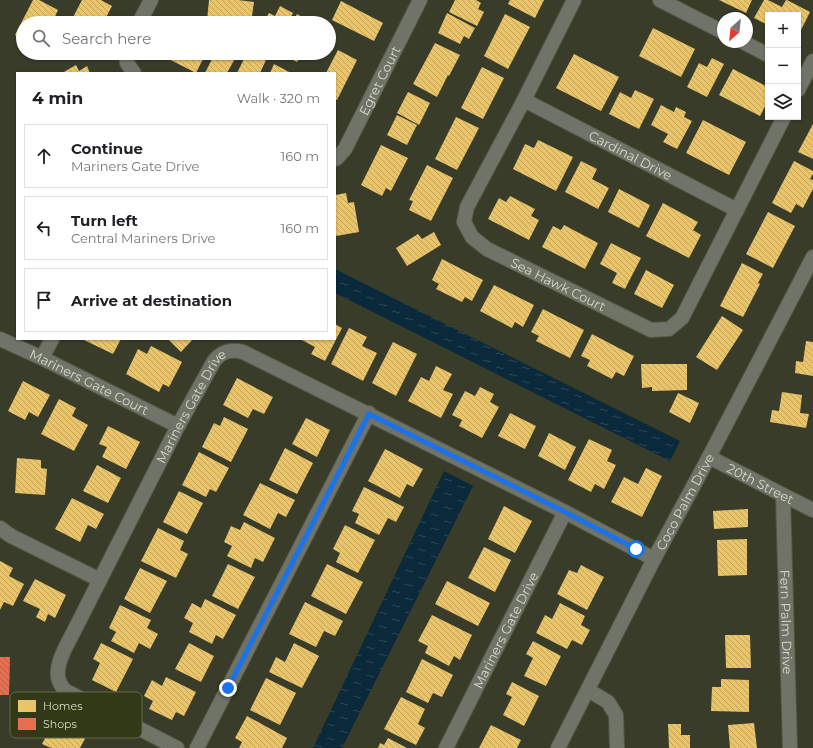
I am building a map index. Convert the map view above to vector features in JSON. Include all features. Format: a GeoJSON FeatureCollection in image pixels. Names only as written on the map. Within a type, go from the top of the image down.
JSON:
{"type":"FeatureCollection","features":[{"type":"Feature","properties":{"kind":"street"},"geometry":{"type":"LineString","coordinates":[[143,16],[151,0]]}},
{"type":"Feature","properties":{"kind":"street","name":"Egret Court"},"geometry":{"type":"LineString","coordinates":[[336,158],[345,149],[420,0]]}},
{"type":"Feature","properties":{"kind":"street","name":"Sea Hawk Court"},"geometry":{"type":"LineString","coordinates":[[574,0],[524,100],[467,207],[464,222],[472,237],[486,249],[651,330],[669,329],[682,318],[782,120]]}},
{"type":"Feature","properties":{"kind":"street"},"geometry":{"type":"LineString","coordinates":[[660,0],[717,29]]}},
{"type":"Feature","properties":{"kind":"street"},"geometry":{"type":"LineString","coordinates":[[753,47],[765,53]]}},
{"type":"Feature","properties":{"kind":"street"},"geometry":{"type":"LineString","coordinates":[[127,60],[133,72]]}},
{"type":"Feature","properties":{"kind":"street"},"geometry":{"type":"LineString","coordinates":[[801,84],[813,61]]}},
{"type":"Feature","properties":{"kind":"street","name":"Cardinal Drive"},"geometry":{"type":"LineString","coordinates":[[524,100],[737,210]]}},
{"type":"Feature","properties":{"kind":"street","name":"Coco Palm Drive"},"geometry":{"type":"LineString","coordinates":[[558,748],[654,559],[813,257]]}},
{"type":"Feature","properties":{"kind":"street","name":"Mariners Gate Court"},"geometry":{"type":"LineString","coordinates":[[0,339],[42,358],[178,426]]}},
{"type":"Feature","properties":{"kind":"street"},"geometry":{"type":"LineString","coordinates":[[42,358],[51,340]]}},
{"type":"Feature","properties":{"kind":"street","name":"Mariners Gate Drive"},"geometry":{"type":"LineString","coordinates":[[68,692],[59,683],[58,668],[61,658],[178,426],[214,361],[218,356],[232,350],[243,352],[369,414],[565,512],[654,559]]}},
{"type":"Feature","properties":{"kind":"street"},"geometry":{"type":"LineString","coordinates":[[198,748],[369,414]]}},
{"type":"Feature","properties":{"kind":"street","name":"20th Street"},"geometry":{"type":"LineString","coordinates":[[709,457],[813,510]]}},
{"type":"Feature","properties":{"kind":"street","name":"Fern Palm Drive"},"geometry":{"type":"LineString","coordinates":[[783,495],[790,748]]}},
{"type":"Feature","properties":{"kind":"street","name":"Mariners Gate Drive"},"geometry":{"type":"LineString","coordinates":[[446,748],[565,512]]}},
{"type":"Feature","properties":{"kind":"street"},"geometry":{"type":"LineString","coordinates":[[0,528],[12,536],[100,580]]}},
{"type":"Feature","properties":{"kind":"street"},"geometry":{"type":"LineString","coordinates":[[588,690],[608,702],[616,715],[617,748]]}},
{"type":"Feature","properties":{"kind":"street","name":"Mariners Gate Drive"},"geometry":{"type":"LineString","coordinates":[[142,730],[177,748]]}},
{"type":"Feature","properties":{"kind":"water"},"geometry":{"type":"Polygon","coordinates":[[[336,269],[680,441],[670,461],[336,294],[336,269]]]}},
{"type":"Feature","properties":{"kind":"water"},"geometry":{"type":"Polygon","coordinates":[[[444,471],[473,486],[342,748],[313,748],[444,471]]]}},
{"type":"Feature","properties":{"kind":"building: Homes"},"geometry":{"type":"Polygon","coordinates":[[[33,0],[39,0],[58,10],[55,16],[25,16],[33,0]]]}},
{"type":"Feature","properties":{"kind":"building: Homes"},"geometry":{"type":"Polygon","coordinates":[[[82,0],[101,0],[112,6],[107,16],[74,16],[82,0]]]}},
{"type":"Feature","properties":{"kind":"building: Homes"},"geometry":{"type":"Polygon","coordinates":[[[209,0],[238,0],[254,2],[252,16],[207,16],[209,0]]]}},
{"type":"Feature","properties":{"kind":"building: Homes"},"geometry":{"type":"Polygon","coordinates":[[[455,0],[476,0],[481,3],[478,9],[484,12],[477,26],[449,12],[455,0]]]}},
{"type":"Feature","properties":{"kind":"building: Homes"},"geometry":{"type":"Polygon","coordinates":[[[510,0],[544,0],[535,18],[508,4],[510,0]]]}},
{"type":"Feature","properties":{"kind":"building: Homes"},"geometry":{"type":"Polygon","coordinates":[[[719,0],[752,0],[746,12],[719,0]]]}},
{"type":"Feature","properties":{"kind":"building: Homes"},"geometry":{"type":"Polygon","coordinates":[[[764,0],[768,0],[782,7],[787,0],[810,12],[801,30],[801,12],[765,12],[765,24],[754,18],[764,0]]]}},
{"type":"Feature","properties":{"kind":"building: Homes"},"geometry":{"type":"Polygon","coordinates":[[[341,1],[383,23],[374,41],[336,22],[336,16],[334,16],[341,1]]]}},
{"type":"Feature","properties":{"kind":"building: Homes"},"geometry":{"type":"Polygon","coordinates":[[[280,6],[293,13],[292,16],[275,16],[280,6]]]}},
{"type":"Feature","properties":{"kind":"building: Homes"},"geometry":{"type":"Polygon","coordinates":[[[269,13],[275,16],[267,16],[269,13]]]}},
{"type":"Feature","properties":{"kind":"building: Homes"},"geometry":{"type":"Polygon","coordinates":[[[447,13],[475,28],[469,39],[464,36],[460,44],[438,33],[447,13]]]}},
{"type":"Feature","properties":{"kind":"building: Homes"},"geometry":{"type":"Polygon","coordinates":[[[505,14],[530,27],[508,69],[484,56],[505,14]]]}},
{"type":"Feature","properties":{"kind":"building: Homes"},"geometry":{"type":"Polygon","coordinates":[[[653,28],[695,49],[681,77],[639,56],[653,28]]]}},
{"type":"Feature","properties":{"kind":"building: Homes"},"geometry":{"type":"Polygon","coordinates":[[[435,43],[460,55],[437,97],[413,84],[435,43]]]}},
{"type":"Feature","properties":{"kind":"building: Homes"},"geometry":{"type":"Polygon","coordinates":[[[338,50],[357,60],[337,100],[336,72],[327,72],[333,60],[336,60],[336,54],[338,50]]]}},
{"type":"Feature","properties":{"kind":"building: Homes"},"geometry":{"type":"Polygon","coordinates":[[[574,54],[619,77],[601,111],[556,88],[574,54]]]}},
{"type":"Feature","properties":{"kind":"building: Homes"},"geometry":{"type":"Polygon","coordinates":[[[712,58],[724,64],[707,97],[687,87],[699,63],[707,67],[712,58]]]}},
{"type":"Feature","properties":{"kind":"building: Homes"},"geometry":{"type":"Polygon","coordinates":[[[171,60],[202,60],[196,72],[171,60]]]}},
{"type":"Feature","properties":{"kind":"building: Homes"},"geometry":{"type":"Polygon","coordinates":[[[212,60],[234,60],[228,72],[206,72],[212,60]]]}},
{"type":"Feature","properties":{"kind":"building: Homes"},"geometry":{"type":"Polygon","coordinates":[[[244,60],[266,60],[260,72],[238,72],[244,60]]]}},
{"type":"Feature","properties":{"kind":"building: Homes"},"geometry":{"type":"Polygon","coordinates":[[[274,64],[289,72],[270,72],[274,64]]]}},
{"type":"Feature","properties":{"kind":"building: Homes"},"geometry":{"type":"Polygon","coordinates":[[[76,65],[79,71],[87,66],[90,72],[64,72],[76,65]]]}},
{"type":"Feature","properties":{"kind":"building: Homes"},"geometry":{"type":"Polygon","coordinates":[[[482,67],[504,78],[483,119],[461,108],[482,67]]]}},
{"type":"Feature","properties":{"kind":"building: Homes"},"geometry":{"type":"Polygon","coordinates":[[[733,69],[765,85],[765,107],[760,116],[719,95],[733,69]]]}},
{"type":"Feature","properties":{"kind":"building: Homes"},"geometry":{"type":"Polygon","coordinates":[[[635,90],[654,99],[639,129],[609,114],[620,92],[631,98],[635,90]]]}},
{"type":"Feature","properties":{"kind":"building: Homes"},"geometry":{"type":"Polygon","coordinates":[[[408,92],[430,103],[419,125],[397,113],[408,92]]]}},
{"type":"Feature","properties":{"kind":"building: Homes"},"geometry":{"type":"Polygon","coordinates":[[[661,105],[674,112],[676,107],[686,112],[684,117],[692,121],[677,149],[663,142],[668,134],[651,125],[661,105]]]}},
{"type":"Feature","properties":{"kind":"building: Homes"},"geometry":{"type":"Polygon","coordinates":[[[397,115],[417,125],[407,145],[387,135],[397,115]]]}},
{"type":"Feature","properties":{"kind":"building: Homes"},"geometry":{"type":"Polygon","coordinates":[[[456,117],[479,128],[457,170],[435,159],[456,117]]]}},
{"type":"Feature","properties":{"kind":"building: Homes"},"geometry":{"type":"Polygon","coordinates":[[[703,120],[746,142],[729,175],[686,153],[703,120]]]}},
{"type":"Feature","properties":{"kind":"building: Homes"},"geometry":{"type":"Polygon","coordinates":[[[813,124],[813,159],[798,152],[813,124]]]}},
{"type":"Feature","properties":{"kind":"building: Homes"},"geometry":{"type":"Polygon","coordinates":[[[538,140],[573,157],[556,191],[513,169],[525,144],[534,148],[538,140]]]}},
{"type":"Feature","properties":{"kind":"building: Homes"},"geometry":{"type":"Polygon","coordinates":[[[381,145],[408,158],[391,191],[386,188],[382,196],[361,185],[381,145]]]}},
{"type":"Feature","properties":{"kind":"building: Homes"},"geometry":{"type":"Polygon","coordinates":[[[581,161],[597,169],[592,179],[609,188],[598,209],[565,192],[581,161]]]}},
{"type":"Feature","properties":{"kind":"building: Homes"},"geometry":{"type":"Polygon","coordinates":[[[794,161],[813,171],[810,179],[813,180],[813,189],[803,208],[796,204],[791,213],[772,203],[794,161]]]}},
{"type":"Feature","properties":{"kind":"building: Homes"},"geometry":{"type":"Polygon","coordinates":[[[427,165],[453,178],[431,221],[409,210],[413,201],[409,200],[427,165]]]}},
{"type":"Feature","properties":{"kind":"building: Homes"},"geometry":{"type":"Polygon","coordinates":[[[619,189],[650,205],[639,228],[608,212],[619,189]]]}},
{"type":"Feature","properties":{"kind":"building: Homes"},"geometry":{"type":"Polygon","coordinates":[[[346,193],[348,203],[354,202],[359,232],[336,236],[336,195],[346,193]]]}},
{"type":"Feature","properties":{"kind":"building: Homes"},"geometry":{"type":"Polygon","coordinates":[[[510,196],[535,209],[531,216],[539,220],[529,240],[488,219],[499,198],[506,202],[510,196]]]}},
{"type":"Feature","properties":{"kind":"building: Homes"},"geometry":{"type":"Polygon","coordinates":[[[663,203],[698,222],[693,230],[701,235],[689,258],[646,236],[663,203]]]}},
{"type":"Feature","properties":{"kind":"building: Homes"},"geometry":{"type":"Polygon","coordinates":[[[768,212],[795,226],[773,268],[746,254],[768,212]]]}},
{"type":"Feature","properties":{"kind":"building: Homes"},"geometry":{"type":"Polygon","coordinates":[[[564,225],[598,243],[585,269],[542,247],[553,226],[561,230],[564,225]]]}},
{"type":"Feature","properties":{"kind":"building: Homes"},"geometry":{"type":"Polygon","coordinates":[[[434,232],[441,245],[407,266],[396,248],[418,234],[422,239],[434,232]]]}},
{"type":"Feature","properties":{"kind":"building: Homes"},"geometry":{"type":"Polygon","coordinates":[[[611,243],[641,258],[625,289],[612,283],[617,273],[600,264],[611,243]]]}},
{"type":"Feature","properties":{"kind":"building: Homes"},"geometry":{"type":"Polygon","coordinates":[[[442,259],[483,280],[472,301],[465,297],[462,302],[436,289],[439,284],[432,280],[442,259]]]}},
{"type":"Feature","properties":{"kind":"building: Homes"},"geometry":{"type":"Polygon","coordinates":[[[742,263],[763,274],[758,283],[760,284],[743,317],[720,306],[742,263]]]}},
{"type":"Feature","properties":{"kind":"building: Homes"},"geometry":{"type":"Polygon","coordinates":[[[646,270],[674,285],[662,308],[634,294],[646,270]]]}},
{"type":"Feature","properties":{"kind":"building: Homes"},"geometry":{"type":"Polygon","coordinates":[[[494,285],[534,305],[523,327],[515,322],[512,328],[480,311],[494,285]]]}},
{"type":"Feature","properties":{"kind":"building: Homes"},"geometry":{"type":"Polygon","coordinates":[[[543,309],[584,330],[570,358],[536,341],[539,336],[531,332],[543,309]]]}},
{"type":"Feature","properties":{"kind":"building: Homes"},"geometry":{"type":"Polygon","coordinates":[[[722,316],[743,330],[717,370],[696,357],[722,316]]]}},
{"type":"Feature","properties":{"kind":"building: Homes"},"geometry":{"type":"Polygon","coordinates":[[[336,325],[342,328],[336,340],[336,325]]]}},
{"type":"Feature","properties":{"kind":"building: Homes"},"geometry":{"type":"Polygon","coordinates":[[[349,328],[367,337],[362,346],[377,353],[363,381],[331,364],[349,328]]]}},
{"type":"Feature","properties":{"kind":"building: Homes"},"geometry":{"type":"Polygon","coordinates":[[[592,334],[634,356],[624,376],[616,372],[612,379],[587,366],[590,360],[581,356],[592,334]]]}},
{"type":"Feature","properties":{"kind":"building: Homes"},"geometry":{"type":"Polygon","coordinates":[[[84,340],[120,340],[113,354],[84,340]]]}},
{"type":"Feature","properties":{"kind":"building: Homes"},"geometry":{"type":"Polygon","coordinates":[[[169,340],[192,340],[181,352],[169,340]]]}},
{"type":"Feature","properties":{"kind":"building: Homes"},"geometry":{"type":"Polygon","coordinates":[[[302,340],[336,340],[325,361],[311,354],[315,347],[302,340]]]}},
{"type":"Feature","properties":{"kind":"building: Homes"},"geometry":{"type":"Polygon","coordinates":[[[806,341],[813,342],[813,376],[795,373],[796,361],[803,362],[806,341]]]}},
{"type":"Feature","properties":{"kind":"building: Homes"},"geometry":{"type":"Polygon","coordinates":[[[393,342],[417,354],[396,396],[372,383],[393,342]]]}},
{"type":"Feature","properties":{"kind":"building: Homes"},"geometry":{"type":"Polygon","coordinates":[[[151,346],[182,362],[169,387],[163,384],[159,392],[126,374],[138,349],[147,354],[151,346]]]}},
{"type":"Feature","properties":{"kind":"building: Homes"},"geometry":{"type":"Polygon","coordinates":[[[641,364],[687,364],[687,390],[652,391],[652,387],[642,388],[641,364]]]}},
{"type":"Feature","properties":{"kind":"building: Homes"},"geometry":{"type":"Polygon","coordinates":[[[436,366],[452,374],[443,390],[453,394],[441,418],[408,401],[421,377],[429,381],[436,366]]]}},
{"type":"Feature","properties":{"kind":"building: Homes"},"geometry":{"type":"Polygon","coordinates":[[[237,378],[273,397],[264,414],[253,409],[248,418],[223,405],[237,378]]]}},
{"type":"Feature","properties":{"kind":"building: Homes"},"geometry":{"type":"Polygon","coordinates":[[[23,381],[50,395],[38,417],[29,412],[25,420],[8,411],[23,381]]]}},
{"type":"Feature","properties":{"kind":"building: Homes"},"geometry":{"type":"Polygon","coordinates":[[[480,387],[494,394],[490,402],[499,407],[482,438],[459,426],[462,420],[452,415],[465,391],[475,396],[480,387]]]}},
{"type":"Feature","properties":{"kind":"building: Homes"},"geometry":{"type":"Polygon","coordinates":[[[782,392],[802,395],[800,413],[809,414],[806,428],[770,422],[772,410],[779,411],[782,392]]]}},
{"type":"Feature","properties":{"kind":"building: Homes"},"geometry":{"type":"Polygon","coordinates":[[[678,393],[699,403],[690,423],[669,412],[678,393]]]}},
{"type":"Feature","properties":{"kind":"building: Homes"},"geometry":{"type":"Polygon","coordinates":[[[59,399],[76,408],[72,416],[88,425],[74,451],[41,434],[59,399]]]}},
{"type":"Feature","properties":{"kind":"building: Homes"},"geometry":{"type":"Polygon","coordinates":[[[510,413],[536,426],[525,449],[498,436],[510,413]]]}},
{"type":"Feature","properties":{"kind":"building: Homes"},"geometry":{"type":"Polygon","coordinates":[[[224,417],[248,429],[231,462],[202,447],[214,423],[220,426],[224,417]]]}},
{"type":"Feature","properties":{"kind":"building: Homes"},"geometry":{"type":"Polygon","coordinates":[[[306,418],[330,430],[317,457],[292,444],[306,418]]]}},
{"type":"Feature","properties":{"kind":"building: Homes"},"geometry":{"type":"Polygon","coordinates":[[[108,426],[140,442],[126,469],[102,457],[107,447],[99,444],[108,426]]]}},
{"type":"Feature","properties":{"kind":"building: Homes"},"geometry":{"type":"Polygon","coordinates":[[[549,433],[576,447],[565,470],[538,456],[549,433]]]}},
{"type":"Feature","properties":{"kind":"building: Homes"},"geometry":{"type":"Polygon","coordinates":[[[589,439],[612,450],[607,461],[616,465],[604,489],[595,484],[591,492],[568,480],[589,439]]]}},
{"type":"Feature","properties":{"kind":"building: Homes"},"geometry":{"type":"Polygon","coordinates":[[[285,448],[313,463],[297,494],[269,480],[285,448]]]}},
{"type":"Feature","properties":{"kind":"building: Homes"},"geometry":{"type":"Polygon","coordinates":[[[385,449],[423,469],[413,487],[407,484],[400,498],[368,481],[385,449]]]}},
{"type":"Feature","properties":{"kind":"building: Homes"},"geometry":{"type":"Polygon","coordinates":[[[199,452],[229,468],[216,492],[210,489],[206,497],[182,485],[199,452]]]}},
{"type":"Feature","properties":{"kind":"building: Homes"},"geometry":{"type":"Polygon","coordinates":[[[17,458],[41,460],[41,468],[47,469],[45,495],[15,493],[17,458]]]}},
{"type":"Feature","properties":{"kind":"building: Homes"},"geometry":{"type":"Polygon","coordinates":[[[97,465],[121,478],[108,503],[83,491],[97,465]]]}},
{"type":"Feature","properties":{"kind":"building: Homes"},"geometry":{"type":"Polygon","coordinates":[[[646,468],[662,476],[642,517],[611,502],[624,477],[638,484],[646,468]]]}},
{"type":"Feature","properties":{"kind":"building: Homes"},"geometry":{"type":"Polygon","coordinates":[[[260,483],[295,500],[286,517],[278,513],[270,529],[243,515],[260,483]]]}},
{"type":"Feature","properties":{"kind":"building: Homes"},"geometry":{"type":"Polygon","coordinates":[[[364,487],[404,507],[396,522],[388,518],[379,535],[355,523],[359,514],[352,511],[364,487]]]}},
{"type":"Feature","properties":{"kind":"building: Homes"},"geometry":{"type":"Polygon","coordinates":[[[179,491],[203,503],[187,534],[163,522],[179,491]]]}},
{"type":"Feature","properties":{"kind":"building: Homes"},"geometry":{"type":"Polygon","coordinates":[[[72,498],[104,514],[96,529],[88,525],[80,542],[55,529],[72,498]]]}},
{"type":"Feature","properties":{"kind":"building: Homes"},"geometry":{"type":"Polygon","coordinates":[[[504,506],[532,521],[515,553],[488,539],[504,506]]]}},
{"type":"Feature","properties":{"kind":"building: Homes"},"geometry":{"type":"Polygon","coordinates":[[[748,509],[748,527],[714,529],[713,511],[748,509]]]}},
{"type":"Feature","properties":{"kind":"building: Homes"},"geometry":{"type":"Polygon","coordinates":[[[244,522],[275,538],[263,562],[255,558],[251,568],[227,556],[232,546],[224,542],[231,526],[240,530],[244,522]]]}},
{"type":"Feature","properties":{"kind":"building: Homes"},"geometry":{"type":"Polygon","coordinates":[[[345,525],[375,540],[358,573],[336,562],[340,553],[333,549],[345,525]]]}},
{"type":"Feature","properties":{"kind":"building: Homes"},"geometry":{"type":"Polygon","coordinates":[[[158,528],[184,541],[180,550],[188,554],[176,578],[141,561],[158,528]]]}},
{"type":"Feature","properties":{"kind":"building: Homes"},"geometry":{"type":"Polygon","coordinates":[[[747,539],[747,575],[718,576],[717,540],[747,539]]]}},
{"type":"Feature","properties":{"kind":"building: Homes"},"geometry":{"type":"Polygon","coordinates":[[[484,547],[511,560],[495,592],[468,578],[484,547]]]}},
{"type":"Feature","properties":{"kind":"building: Homes"},"geometry":{"type":"Polygon","coordinates":[[[0,561],[13,568],[9,576],[24,584],[13,606],[4,602],[0,610],[0,561]]]}},
{"type":"Feature","properties":{"kind":"building: Homes"},"geometry":{"type":"Polygon","coordinates":[[[228,564],[255,577],[238,609],[212,596],[228,564]]]}},
{"type":"Feature","properties":{"kind":"building: Homes"},"geometry":{"type":"Polygon","coordinates":[[[327,564],[363,582],[346,614],[311,596],[327,564]]]}},
{"type":"Feature","properties":{"kind":"building: Homes"},"geometry":{"type":"Polygon","coordinates":[[[581,565],[604,577],[587,610],[557,594],[569,570],[577,573],[581,565]]]}},
{"type":"Feature","properties":{"kind":"building: Homes"},"geometry":{"type":"Polygon","coordinates":[[[140,568],[167,581],[150,613],[124,599],[140,568]]]}},
{"type":"Feature","properties":{"kind":"building: Homes"},"geometry":{"type":"Polygon","coordinates":[[[35,579],[66,595],[55,618],[48,614],[45,622],[36,617],[40,609],[23,601],[35,579]]]}},
{"type":"Feature","properties":{"kind":"building: Homes"},"geometry":{"type":"Polygon","coordinates":[[[447,581],[490,603],[478,626],[435,604],[447,581]]]}},
{"type":"Feature","properties":{"kind":"building: Homes"},"geometry":{"type":"Polygon","coordinates":[[[205,599],[236,615],[223,639],[216,635],[212,644],[189,632],[193,623],[184,618],[192,603],[201,608],[205,599]]]}},
{"type":"Feature","properties":{"kind":"building: Homes"},"geometry":{"type":"Polygon","coordinates":[[[305,602],[343,621],[335,636],[324,631],[316,647],[289,634],[305,602]]]}},
{"type":"Feature","properties":{"kind":"building: Homes"},"geometry":{"type":"Polygon","coordinates":[[[560,603],[585,616],[581,625],[590,630],[582,645],[572,640],[567,649],[536,633],[545,615],[552,619],[560,603]]]}},
{"type":"Feature","properties":{"kind":"building: Homes"},"geometry":{"type":"Polygon","coordinates":[[[120,605],[151,620],[147,628],[158,634],[150,649],[139,643],[134,653],[111,641],[116,632],[109,628],[120,605]]]}},
{"type":"Feature","properties":{"kind":"building: Homes"},"geometry":{"type":"Polygon","coordinates":[[[432,615],[472,635],[460,660],[454,656],[449,666],[425,653],[428,646],[418,641],[432,615]]]}},
{"type":"Feature","properties":{"kind":"building: Homes"},"geometry":{"type":"Polygon","coordinates":[[[725,635],[750,635],[751,668],[726,668],[725,635]]]}},
{"type":"Feature","properties":{"kind":"building: Homes"},"geometry":{"type":"Polygon","coordinates":[[[533,641],[561,656],[546,686],[524,676],[533,658],[526,654],[533,641]]]}},
{"type":"Feature","properties":{"kind":"building: Homes"},"geometry":{"type":"Polygon","coordinates":[[[101,643],[133,659],[116,692],[92,680],[100,663],[93,659],[101,643]]]}},
{"type":"Feature","properties":{"kind":"building: Homes"},"geometry":{"type":"Polygon","coordinates":[[[189,643],[214,656],[201,682],[175,669],[189,643]]]}},
{"type":"Feature","properties":{"kind":"building: Homes"},"geometry":{"type":"Polygon","coordinates":[[[294,643],[319,656],[302,688],[269,672],[276,657],[285,662],[294,643]]]}},
{"type":"Feature","properties":{"kind":"building: Homes"},"geometry":{"type":"Polygon","coordinates":[[[422,659],[453,675],[442,697],[433,693],[428,703],[406,692],[422,659]]]}},
{"type":"Feature","properties":{"kind":"building: Homes"},"geometry":{"type":"Polygon","coordinates":[[[166,677],[196,692],[184,716],[176,712],[172,720],[149,709],[153,701],[144,696],[152,680],[162,686],[166,677]]]}},
{"type":"Feature","properties":{"kind":"building: Homes"},"geometry":{"type":"Polygon","coordinates":[[[266,678],[296,693],[280,725],[250,710],[266,678]]]}},
{"type":"Feature","properties":{"kind":"building: Homes"},"geometry":{"type":"Polygon","coordinates":[[[721,679],[749,680],[749,712],[711,711],[712,687],[721,687],[721,679]]]}},
{"type":"Feature","properties":{"kind":"building: Homes"},"geometry":{"type":"Polygon","coordinates":[[[512,682],[539,696],[524,726],[503,715],[512,697],[506,694],[512,682]]]}},
{"type":"Feature","properties":{"kind":"building: Homes"},"geometry":{"type":"Polygon","coordinates":[[[401,697],[425,709],[418,724],[425,728],[416,745],[384,729],[401,697]]]}},
{"type":"Feature","properties":{"kind":"building: Homes"},"geometry":{"type":"Polygon","coordinates":[[[247,716],[287,738],[282,748],[239,748],[242,742],[235,738],[247,716]]]}},
{"type":"Feature","properties":{"kind":"building: Homes"},"geometry":{"type":"Polygon","coordinates":[[[754,723],[757,748],[730,748],[728,725],[754,723]]]}},
{"type":"Feature","properties":{"kind":"building: Homes"},"geometry":{"type":"Polygon","coordinates":[[[668,724],[681,724],[681,735],[690,735],[690,748],[669,748],[668,724]]]}},
{"type":"Feature","properties":{"kind":"building: Homes"},"geometry":{"type":"Polygon","coordinates":[[[491,725],[521,740],[517,748],[479,748],[491,725]]]}},
{"type":"Feature","properties":{"kind":"building: Homes"},"geometry":{"type":"Polygon","coordinates":[[[45,738],[85,738],[80,748],[51,748],[42,744],[45,738]]]}},
{"type":"Feature","properties":{"kind":"building: Homes"},"geometry":{"type":"Polygon","coordinates":[[[388,738],[407,748],[378,748],[380,743],[384,745],[388,738]]]}},
{"type":"Feature","properties":{"kind":"building: Shops"},"geometry":{"type":"Polygon","coordinates":[[[0,657],[10,657],[9,695],[0,695],[0,657]]]}},
{"type":"Feature","properties":{"kind":"route"},"geometry":{"type":"LineString","coordinates":[[228,688],[369,414],[636,549]]}}]}
